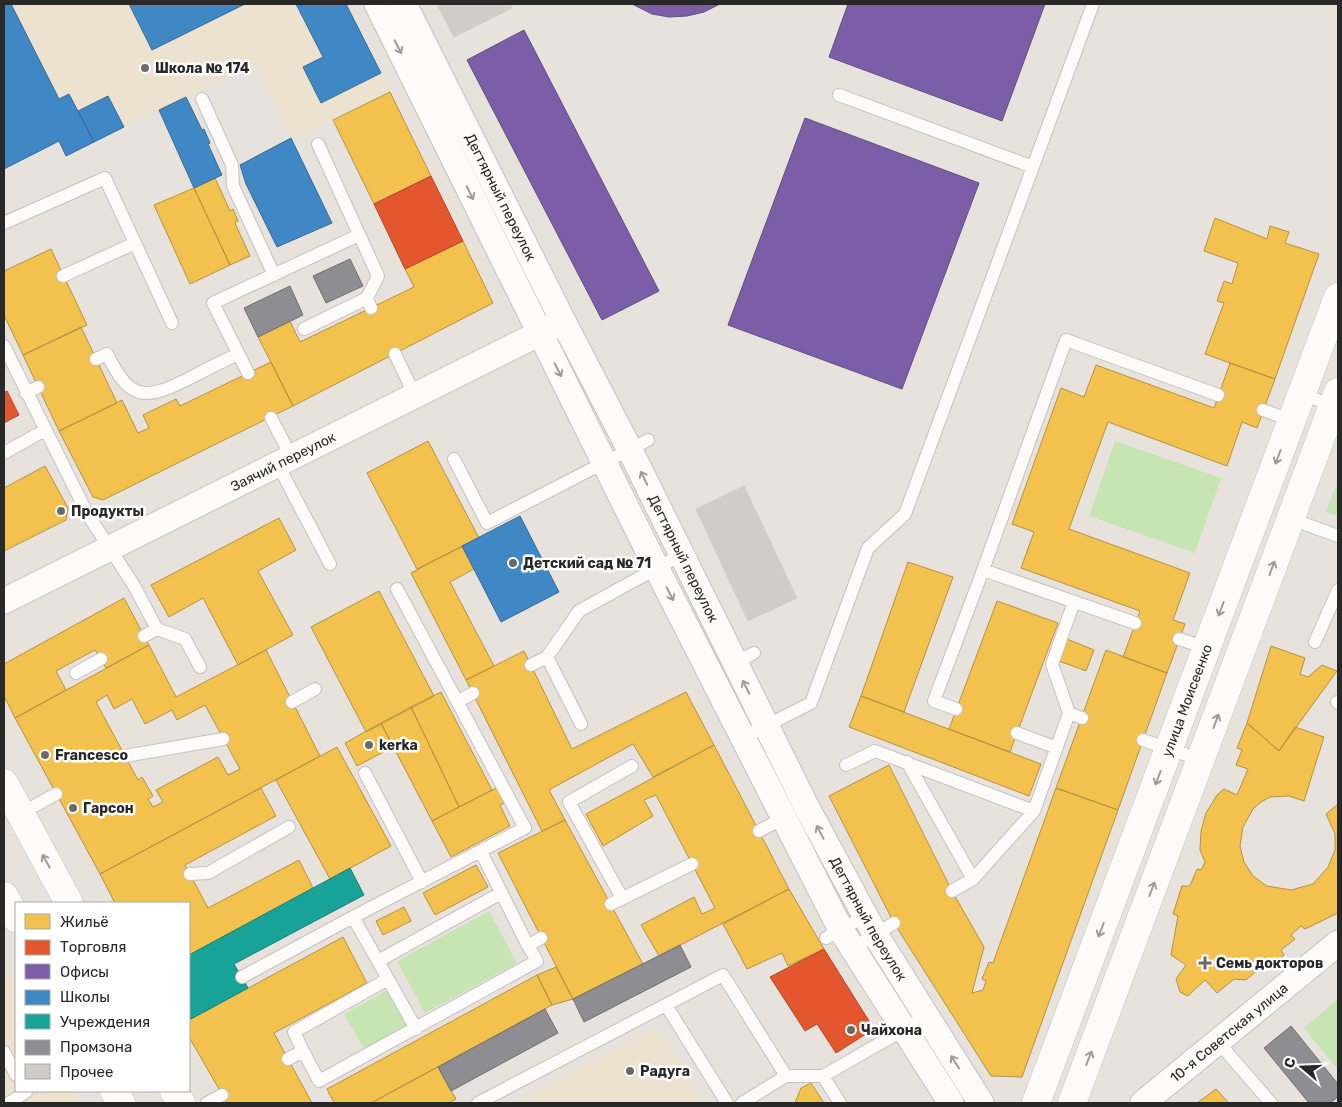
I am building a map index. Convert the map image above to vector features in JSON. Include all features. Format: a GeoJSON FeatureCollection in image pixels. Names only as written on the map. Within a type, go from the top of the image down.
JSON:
{"type":"FeatureCollection","features":[{"type":"Feature","properties":{"kind":"street","name":"Дегтярный переулок"},"geometry":{"type":"LineString","coordinates":[[377,4],[421,65],[563,322],[639,445],[681,555],[744,658],[764,726],[806,806],[878,924],[926,1016],[981,1103]]}},
{"type":"Feature","properties":{"kind":"street","name":"Дегтярный переулок"},"geometry":{"type":"LineString","coordinates":[[404,4],[421,65],[540,334],[783,818],[839,939],[951,1103]]}},
{"type":"Feature","properties":{"kind":"street","name":"улица Моисеенко"},"geometry":{"type":"LineString","coordinates":[[1036,1103],[1338,297]]}},
{"type":"Feature","properties":{"kind":"street","name":"Заячий переулок"},"geometry":{"type":"LineString","coordinates":[[4,601],[563,322]]}},
{"type":"Feature","properties":{"kind":"street"},"geometry":{"type":"LineString","coordinates":[[1072,1103],[1291,518],[1337,402]]}},
{"type":"Feature","properties":{"kind":"street"},"geometry":{"type":"LineString","coordinates":[[5,787],[68,902]]}},
{"type":"Feature","properties":{"kind":"street"},"geometry":{"type":"LineString","coordinates":[[4,896],[15,916]]}},
{"type":"Feature","properties":{"kind":"street","name":"10-я Советская улица"},"geometry":{"type":"LineString","coordinates":[[1143,1103],[1338,943]]}},
{"type":"Feature","properties":{"kind":"street"},"geometry":{"type":"LineString","coordinates":[[115,1092],[121,1103]]}},
{"type":"Feature","properties":{"kind":"street"},"geometry":{"type":"LineString","coordinates":[[175,1092],[181,1103]]}},
{"type":"Feature","properties":{"kind":"lane"},"geometry":{"type":"LineString","coordinates":[[742,738],[811,702],[868,548],[905,514],[1093,4]]}},
{"type":"Feature","properties":{"kind":"lane"},"geometry":{"type":"LineString","coordinates":[[839,95],[1033,167]]}},
{"type":"Feature","properties":{"kind":"lane"},"geometry":{"type":"LineString","coordinates":[[202,100],[232,165],[233,186],[274,275]]}},
{"type":"Feature","properties":{"kind":"lane"},"geometry":{"type":"LineString","coordinates":[[304,329],[369,303],[378,276],[318,144]]}},
{"type":"Feature","properties":{"kind":"lane"},"geometry":{"type":"LineString","coordinates":[[4,222],[105,178],[172,323]]}},
{"type":"Feature","properties":{"kind":"lane"},"geometry":{"type":"LineString","coordinates":[[248,373],[213,303],[359,235]]}},
{"type":"Feature","properties":{"kind":"lane"},"geometry":{"type":"LineString","coordinates":[[64,276],[135,243]]}},
{"type":"Feature","properties":{"kind":"lane"},"geometry":{"type":"LineString","coordinates":[[956,709],[934,701],[1066,340],[1218,395]]}},
{"type":"Feature","properties":{"kind":"lane"},"geometry":{"type":"LineString","coordinates":[[4,346],[32,390],[45,430],[88,515],[133,584],[157,629],[185,639],[200,667]]}},
{"type":"Feature","properties":{"kind":"lane"},"geometry":{"type":"LineString","coordinates":[[96,359],[107,354],[118,376],[129,387],[144,394],[161,392],[238,354]]}},
{"type":"Feature","properties":{"kind":"lane"},"geometry":{"type":"LineString","coordinates":[[395,354],[415,396]]}},
{"type":"Feature","properties":{"kind":"lane"},"geometry":{"type":"LineString","coordinates":[[1302,394],[1337,402]]}},
{"type":"Feature","properties":{"kind":"lane"},"geometry":{"type":"LineString","coordinates":[[1264,410],[1292,421]]}},
{"type":"Feature","properties":{"kind":"lane"},"geometry":{"type":"LineString","coordinates":[[271,418],[285,461],[330,564]]}},
{"type":"Feature","properties":{"kind":"lane"},"geometry":{"type":"LineString","coordinates":[[4,453],[45,430]]}},
{"type":"Feature","properties":{"kind":"lane"},"geometry":{"type":"LineString","coordinates":[[454,459],[487,523],[639,445]]}},
{"type":"Feature","properties":{"kind":"lane"},"geometry":{"type":"LineString","coordinates":[[1291,518],[1338,536]]}},
{"type":"Feature","properties":{"kind":"lane"},"geometry":{"type":"LineString","coordinates":[[531,665],[547,657],[579,611],[656,567],[681,555]]}},
{"type":"Feature","properties":{"kind":"lane"},"geometry":{"type":"LineString","coordinates":[[983,570],[1135,623]]}},
{"type":"Feature","properties":{"kind":"lane"},"geometry":{"type":"LineString","coordinates":[[242,978],[353,917],[525,828],[459,701],[397,589]]}},
{"type":"Feature","properties":{"kind":"lane"},"geometry":{"type":"LineString","coordinates":[[1315,642],[1338,590]]}},
{"type":"Feature","properties":{"kind":"lane"},"geometry":{"type":"LineString","coordinates":[[952,891],[973,879],[1034,811],[1069,713],[1052,664],[1074,602]]}},
{"type":"Feature","properties":{"kind":"lane"},"geometry":{"type":"LineString","coordinates":[[144,636],[157,629]]}},
{"type":"Feature","properties":{"kind":"lane"},"geometry":{"type":"LineString","coordinates":[[1179,639],[1206,648]]}},
{"type":"Feature","properties":{"kind":"lane"},"geometry":{"type":"LineString","coordinates":[[547,657],[581,724]]}},
{"type":"Feature","properties":{"kind":"lane"},"geometry":{"type":"LineString","coordinates":[[711,676],[744,658]]}},
{"type":"Feature","properties":{"kind":"lane"},"geometry":{"type":"LineString","coordinates":[[76,673],[101,659]]}},
{"type":"Feature","properties":{"kind":"lane"},"geometry":{"type":"LineString","coordinates":[[292,702],[315,689]]}},
{"type":"Feature","properties":{"kind":"lane"},"geometry":{"type":"LineString","coordinates":[[459,701],[473,694]]}},
{"type":"Feature","properties":{"kind":"lane"},"geometry":{"type":"LineString","coordinates":[[1069,713],[1082,718]]}},
{"type":"Feature","properties":{"kind":"lane"},"geometry":{"type":"LineString","coordinates":[[1017,733],[1057,748]]}},
{"type":"Feature","properties":{"kind":"lane"},"geometry":{"type":"LineString","coordinates":[[125,756],[223,739]]}},
{"type":"Feature","properties":{"kind":"lane"},"geometry":{"type":"LineString","coordinates":[[1143,740],[1201,760]]}},
{"type":"Feature","properties":{"kind":"lane"},"geometry":{"type":"LineString","coordinates":[[846,765],[875,751],[1034,811]]}},
{"type":"Feature","properties":{"kind":"lane"},"geometry":{"type":"LineString","coordinates":[[907,762],[973,879]]}},
{"type":"Feature","properties":{"kind":"lane"},"geometry":{"type":"LineString","coordinates":[[622,898],[569,802],[632,766]]}},
{"type":"Feature","properties":{"kind":"lane"},"geometry":{"type":"LineString","coordinates":[[365,773],[422,882]]}},
{"type":"Feature","properties":{"kind":"lane"},"geometry":{"type":"LineString","coordinates":[[20,814],[56,794]]}},
{"type":"Feature","properties":{"kind":"lane"},"geometry":{"type":"LineString","coordinates":[[759,831],[806,806]]}},
{"type":"Feature","properties":{"kind":"lane"},"geometry":{"type":"LineString","coordinates":[[190,874],[208,872],[289,827]]}},
{"type":"Feature","properties":{"kind":"lane"},"geometry":{"type":"LineString","coordinates":[[388,978],[294,1032],[319,1081],[537,962],[481,852]]}},
{"type":"Feature","properties":{"kind":"lane"},"geometry":{"type":"LineString","coordinates":[[611,904],[692,864]]}},
{"type":"Feature","properties":{"kind":"lane"},"geometry":{"type":"LineString","coordinates":[[378,961],[501,894]]}},
{"type":"Feature","properties":{"kind":"lane"},"geometry":{"type":"LineString","coordinates":[[353,917],[416,1029]]}},
{"type":"Feature","properties":{"kind":"lane"},"geometry":{"type":"LineString","coordinates":[[839,939],[878,924]]}},
{"type":"Feature","properties":{"kind":"lane"},"geometry":{"type":"LineString","coordinates":[[839,939],[878,924]]}},
{"type":"Feature","properties":{"kind":"lane"},"geometry":{"type":"LineString","coordinates":[[528,946],[541,938]]}},
{"type":"Feature","properties":{"kind":"lane"},"geometry":{"type":"LineString","coordinates":[[478,1103],[723,974],[786,1076]]}},
{"type":"Feature","properties":{"kind":"lane"},"geometry":{"type":"LineString","coordinates":[[666,1005],[727,1103]]}},
{"type":"Feature","properties":{"kind":"lane"},"geometry":{"type":"LineString","coordinates":[[742,1103],[786,1076],[823,1076],[926,1016]]}},
{"type":"Feature","properties":{"kind":"lane"},"geometry":{"type":"LineString","coordinates":[[1218,1042],[1271,1103]]}},
{"type":"Feature","properties":{"kind":"lane"},"geometry":{"type":"LineString","coordinates":[[288,1059],[304,1051]]}},
{"type":"Feature","properties":{"kind":"lane"},"geometry":{"type":"LineString","coordinates":[[4,1052],[15,1073]]}},
{"type":"Feature","properties":{"kind":"lane"},"geometry":{"type":"LineString","coordinates":[[823,1076],[840,1103]]}},
{"type":"Feature","properties":{"kind":"lane"},"geometry":{"type":"LineString","coordinates":[[9,1103],[28,1095]]}},
{"type":"Feature","properties":{"kind":"lane"},"geometry":{"type":"LineString","coordinates":[[207,1103],[222,1095]]}},
{"type":"Feature","properties":{"kind":"shaded area","name":"Школа № 174"},"geometry":{"type":"Polygon","coordinates":[[[11,4],[346,4],[390,92],[291,138],[256,63],[124,127],[108,96],[78,111],[70,94],[59,99],[11,4]]]}},
{"type":"Feature","properties":{"kind":"shaded area"},"geometry":{"type":"Polygon","coordinates":[[[4,967],[15,988],[15,1092],[73,1092],[79,1103],[4,1103],[4,967]]]}},
{"type":"Feature","properties":{"kind":"shaded area","name":"Радуга"},"geometry":{"type":"Polygon","coordinates":[[[650,1030],[665,1038],[703,1103],[517,1103],[650,1030]]]}},
{"type":"Feature","properties":{"kind":"green space"},"geometry":{"type":"Polygon","coordinates":[[[1115,441],[1221,478],[1195,553],[1089,516],[1115,441]]]}},
{"type":"Feature","properties":{"kind":"green space"},"geometry":{"type":"Polygon","coordinates":[[[1338,481],[1338,516],[1326,512],[1338,481]]]}},
{"type":"Feature","properties":{"kind":"green space"},"geometry":{"type":"Polygon","coordinates":[[[489,911],[517,963],[425,1013],[397,961],[489,911]]]}},
{"type":"Feature","properties":{"kind":"green space"},"geometry":{"type":"Polygon","coordinates":[[[387,990],[407,1025],[364,1049],[344,1014],[387,990]]]}},
{"type":"Feature","properties":{"kind":"green space"},"geometry":{"type":"Polygon","coordinates":[[[1338,999],[1338,1070],[1304,1028],[1338,999]]]}},
{"type":"Feature","properties":{"kind":"building: Жильё"},"geometry":{"type":"Polygon","coordinates":[[[390,92],[431,176],[374,204],[333,120],[390,92]]]}},
{"type":"Feature","properties":{"kind":"building: Жильё"},"geometry":{"type":"Polygon","coordinates":[[[215,178],[230,211],[233,209],[238,221],[235,223],[250,256],[230,265],[194,188],[215,178]]]}},
{"type":"Feature","properties":{"kind":"building: Жильё"},"geometry":{"type":"Polygon","coordinates":[[[194,188],[230,265],[190,284],[154,205],[194,188]]]}},
{"type":"Feature","properties":{"kind":"building: Жильё"},"geometry":{"type":"Polygon","coordinates":[[[1215,218],[1267,239],[1270,226],[1289,232],[1285,243],[1319,254],[1275,379],[1205,354],[1224,303],[1217,301],[1224,281],[1232,284],[1238,263],[1204,251],[1215,218]]]}},
{"type":"Feature","properties":{"kind":"building: Жильё"},"geometry":{"type":"Polygon","coordinates":[[[463,241],[493,303],[293,406],[258,337],[290,321],[300,342],[414,287],[405,269],[463,241]]]}},
{"type":"Feature","properties":{"kind":"building: Жильё"},"geometry":{"type":"Polygon","coordinates":[[[51,249],[87,325],[23,355],[4,315],[4,271],[51,249]]]}},
{"type":"Feature","properties":{"kind":"building: Жильё"},"geometry":{"type":"Polygon","coordinates":[[[81,327],[117,403],[59,431],[23,355],[81,327]]]}},
{"type":"Feature","properties":{"kind":"building: Жильё"},"geometry":{"type":"Polygon","coordinates":[[[271,362],[293,406],[103,500],[93,497],[59,431],[122,400],[138,433],[149,428],[143,415],[176,399],[180,406],[271,362]]]}},
{"type":"Feature","properties":{"kind":"building: Жильё"},"geometry":{"type":"Polygon","coordinates":[[[1230,363],[1275,379],[1257,428],[1242,422],[1227,466],[1108,422],[1069,529],[1190,573],[1173,620],[1185,624],[1167,673],[1123,657],[1140,611],[1021,568],[1034,532],[1012,524],[1061,388],[1084,397],[1096,365],[1214,408],[1230,363]]]}},
{"type":"Feature","properties":{"kind":"building: Жильё"},"geometry":{"type":"Polygon","coordinates":[[[428,441],[479,538],[417,569],[367,473],[428,441]]]}},
{"type":"Feature","properties":{"kind":"building: Жильё"},"geometry":{"type":"Polygon","coordinates":[[[45,466],[68,508],[66,520],[4,551],[4,488],[45,466]]]}},
{"type":"Feature","properties":{"kind":"building: Жильё"},"geometry":{"type":"Polygon","coordinates":[[[279,518],[296,550],[258,571],[293,635],[238,665],[203,598],[169,617],[151,585],[279,518]]]}},
{"type":"Feature","properties":{"kind":"building: Жильё"},"geometry":{"type":"Polygon","coordinates":[[[462,546],[474,569],[450,582],[494,666],[466,680],[411,573],[462,546]]]}},
{"type":"Feature","properties":{"kind":"building: Жильё"},"geometry":{"type":"Polygon","coordinates":[[[908,562],[953,577],[904,712],[861,696],[908,562]]]}},
{"type":"Feature","properties":{"kind":"building: Жильё"},"geometry":{"type":"Polygon","coordinates":[[[379,591],[434,696],[366,732],[311,627],[379,591]]]}},
{"type":"Feature","properties":{"kind":"building: Жильё"},"geometry":{"type":"Polygon","coordinates":[[[124,598],[149,645],[106,668],[95,650],[56,671],[66,690],[15,718],[4,696],[4,664],[124,598]]]}},
{"type":"Feature","properties":{"kind":"building: Жильё"},"geometry":{"type":"Polygon","coordinates":[[[997,601],[1058,623],[1010,752],[949,729],[997,601]]]}},
{"type":"Feature","properties":{"kind":"building: Жильё"},"geometry":{"type":"Polygon","coordinates":[[[1067,639],[1094,650],[1086,671],[1059,661],[1067,639]]]}},
{"type":"Feature","properties":{"kind":"building: Жильё"},"geometry":{"type":"Polygon","coordinates":[[[149,645],[176,697],[266,650],[320,756],[100,874],[15,718],[149,645]],[[107,695],[96,702],[138,780],[142,777],[153,796],[148,799],[153,807],[163,802],[156,790],[218,757],[228,775],[240,769],[205,705],[177,720],[172,710],[145,724],[132,699],[114,709],[107,695]]]}},
{"type":"Feature","properties":{"kind":"building: Жильё"},"geometry":{"type":"Polygon","coordinates":[[[1271,646],[1305,658],[1300,674],[1308,677],[1322,665],[1337,671],[1279,751],[1247,723],[1271,646]]]}},
{"type":"Feature","properties":{"kind":"building: Жильё"},"geometry":{"type":"Polygon","coordinates":[[[1106,650],[1167,673],[1118,810],[1056,788],[1106,650]]]}},
{"type":"Feature","properties":{"kind":"building: Жильё"},"geometry":{"type":"Polygon","coordinates":[[[524,651],[572,749],[686,692],[714,745],[653,777],[633,744],[549,790],[565,820],[542,831],[466,680],[524,651]]]}},
{"type":"Feature","properties":{"kind":"building: Жильё"},"geometry":{"type":"Polygon","coordinates":[[[441,692],[492,790],[459,807],[411,707],[441,692]]]}},
{"type":"Feature","properties":{"kind":"building: Жильё"},"geometry":{"type":"Polygon","coordinates":[[[861,696],[1041,764],[1029,796],[849,727],[861,696]]]}},
{"type":"Feature","properties":{"kind":"building: Жильё"},"geometry":{"type":"Polygon","coordinates":[[[411,707],[459,807],[432,821],[381,723],[411,707]]]}},
{"type":"Feature","properties":{"kind":"building: Жильё","name":"kerka"},"geometry":{"type":"Polygon","coordinates":[[[381,723],[393,747],[357,766],[345,743],[381,723]]]}},
{"type":"Feature","properties":{"kind":"building: Жильё"},"geometry":{"type":"Polygon","coordinates":[[[1247,723],[1279,751],[1295,727],[1324,737],[1304,801],[1289,796],[1270,797],[1261,802],[1253,809],[1243,827],[1240,846],[1244,862],[1253,876],[1267,886],[1291,890],[1313,884],[1328,867],[1335,850],[1335,834],[1326,814],[1338,804],[1338,913],[1305,929],[1301,926],[1291,935],[1295,939],[1281,950],[1284,955],[1263,972],[1259,969],[1246,980],[1234,979],[1217,993],[1205,980],[1188,996],[1180,992],[1176,979],[1186,965],[1171,955],[1178,916],[1173,914],[1182,886],[1190,886],[1197,869],[1201,870],[1205,862],[1200,850],[1201,831],[1206,813],[1217,795],[1224,789],[1237,795],[1248,769],[1236,765],[1242,750],[1237,748],[1247,723]]]}},
{"type":"Feature","properties":{"kind":"building: Жильё"},"geometry":{"type":"Polygon","coordinates":[[[714,745],[789,889],[659,956],[641,925],[694,897],[702,914],[715,908],[656,795],[644,800],[653,816],[603,846],[586,814],[714,745]]]}},
{"type":"Feature","properties":{"kind":"building: Жильё"},"geometry":{"type":"Polygon","coordinates":[[[337,747],[391,846],[330,879],[276,780],[337,747]]]}},
{"type":"Feature","properties":{"kind":"building: Жильё"},"geometry":{"type":"Polygon","coordinates":[[[889,765],[952,891],[984,947],[972,993],[983,990],[986,981],[982,979],[989,962],[993,963],[1056,788],[1118,810],[1022,1077],[991,1076],[894,923],[829,796],[889,765]]]}},
{"type":"Feature","properties":{"kind":"building: Жильё"},"geometry":{"type":"Polygon","coordinates":[[[498,787],[506,802],[500,805],[510,826],[451,857],[432,821],[498,787]]]}},
{"type":"Feature","properties":{"kind":"building: Жильё"},"geometry":{"type":"Polygon","coordinates":[[[261,788],[276,816],[185,865],[208,908],[299,860],[313,888],[190,954],[190,902],[114,902],[100,874],[261,788]]]}},
{"type":"Feature","properties":{"kind":"building: Жильё"},"geometry":{"type":"Polygon","coordinates":[[[565,820],[643,964],[573,999],[498,853],[565,820]]]}},
{"type":"Feature","properties":{"kind":"building: Жильё"},"geometry":{"type":"Polygon","coordinates":[[[476,865],[488,887],[435,915],[423,893],[476,865]]]}},
{"type":"Feature","properties":{"kind":"building: Жильё"},"geometry":{"type":"Polygon","coordinates":[[[789,889],[824,949],[788,966],[782,953],[747,969],[723,924],[789,889]]]}},
{"type":"Feature","properties":{"kind":"building: Жильё"},"geometry":{"type":"Polygon","coordinates":[[[404,907],[411,921],[383,935],[376,921],[404,907]]]}},
{"type":"Feature","properties":{"kind":"building: Жильё"},"geometry":{"type":"Polygon","coordinates":[[[343,937],[367,983],[274,1033],[312,1103],[227,1103],[190,1039],[190,1019],[343,937]]]}},
{"type":"Feature","properties":{"kind":"building: Жильё"},"geometry":{"type":"Polygon","coordinates":[[[556,967],[573,999],[552,1005],[537,975],[556,967]]]}},
{"type":"Feature","properties":{"kind":"building: Жильё"},"geometry":{"type":"Polygon","coordinates":[[[537,975],[552,1005],[371,1103],[334,1103],[327,1089],[537,975]]]}},
{"type":"Feature","properties":{"kind":"building: Жильё"},"geometry":{"type":"Polygon","coordinates":[[[438,1067],[456,1099],[449,1103],[371,1103],[438,1067]]]}},
{"type":"Feature","properties":{"kind":"building: Жильё"},"geometry":{"type":"Polygon","coordinates":[[[811,1083],[824,1103],[795,1103],[801,1088],[811,1083]]]}},
{"type":"Feature","properties":{"kind":"building: Жильё"},"geometry":{"type":"Polygon","coordinates":[[[1216,1089],[1229,1103],[1197,1103],[1216,1089]]]}},
{"type":"Feature","properties":{"kind":"building: Торговля"},"geometry":{"type":"Polygon","coordinates":[[[431,176],[463,241],[405,269],[374,204],[431,176]]]}},
{"type":"Feature","properties":{"kind":"building: Торговля"},"geometry":{"type":"Polygon","coordinates":[[[7,391],[19,415],[4,423],[4,393],[7,391]]]}},
{"type":"Feature","properties":{"kind":"building: Торговля"},"geometry":{"type":"Polygon","coordinates":[[[824,949],[874,1029],[836,1053],[817,1024],[805,1031],[770,977],[824,949]]]}},
{"type":"Feature","properties":{"kind":"building: Офисы"},"geometry":{"type":"Polygon","coordinates":[[[632,4],[720,4],[704,12],[687,16],[669,17],[652,14],[632,4]]]}},
{"type":"Feature","properties":{"kind":"building: Офисы"},"geometry":{"type":"Polygon","coordinates":[[[848,4],[1045,4],[1002,121],[829,57],[848,4]]]}},
{"type":"Feature","properties":{"kind":"building: Офисы"},"geometry":{"type":"Polygon","coordinates":[[[524,30],[659,291],[602,320],[467,60],[524,30]]]}},
{"type":"Feature","properties":{"kind":"building: Офисы"},"geometry":{"type":"Polygon","coordinates":[[[805,118],[979,183],[902,389],[728,325],[805,118]]]}},
{"type":"Feature","properties":{"kind":"building: Школы"},"geometry":{"type":"Polygon","coordinates":[[[4,4],[11,4],[59,99],[69,94],[94,142],[66,156],[59,141],[4,169],[4,4]]]}},
{"type":"Feature","properties":{"kind":"building: Школы"},"geometry":{"type":"Polygon","coordinates":[[[129,4],[245,4],[152,50],[129,4]]]}},
{"type":"Feature","properties":{"kind":"building: Школы"},"geometry":{"type":"Polygon","coordinates":[[[296,4],[346,4],[381,73],[321,103],[303,67],[323,57],[296,4]]]}},
{"type":"Feature","properties":{"kind":"building: Школы"},"geometry":{"type":"Polygon","coordinates":[[[108,96],[124,127],[94,142],[78,111],[108,96]]]}},
{"type":"Feature","properties":{"kind":"building: Школы"},"geometry":{"type":"Polygon","coordinates":[[[186,97],[202,130],[204,129],[210,143],[208,144],[222,175],[194,188],[159,110],[186,97]]]}},
{"type":"Feature","properties":{"kind":"building: Школы"},"geometry":{"type":"Polygon","coordinates":[[[291,138],[332,223],[277,247],[246,184],[240,165],[291,138]]]}},
{"type":"Feature","properties":{"kind":"building: Школы"},"geometry":{"type":"Polygon","coordinates":[[[520,516],[559,592],[501,622],[462,546],[520,516]]]}},
{"type":"Feature","properties":{"kind":"building: Учреждения"},"geometry":{"type":"Polygon","coordinates":[[[350,868],[364,895],[234,964],[248,988],[190,1019],[190,954],[350,868]]]}},
{"type":"Feature","properties":{"kind":"building: Промзона"},"geometry":{"type":"Polygon","coordinates":[[[350,259],[363,286],[326,303],[313,276],[350,259]]]}},
{"type":"Feature","properties":{"kind":"building: Промзона"},"geometry":{"type":"Polygon","coordinates":[[[290,286],[303,315],[258,337],[244,308],[290,286]]]}},
{"type":"Feature","properties":{"kind":"building: Промзона"},"geometry":{"type":"Polygon","coordinates":[[[680,945],[691,967],[584,1022],[573,999],[680,945]]]}},
{"type":"Feature","properties":{"kind":"building: Промзона"},"geometry":{"type":"Polygon","coordinates":[[[545,1009],[558,1033],[451,1091],[438,1067],[545,1009]]]}},
{"type":"Feature","properties":{"kind":"building: Промзона"},"geometry":{"type":"Polygon","coordinates":[[[1291,1026],[1338,1084],[1338,1097],[1330,1103],[1309,1103],[1264,1048],[1291,1026]]]}},
{"type":"Feature","properties":{"kind":"building: Прочее"},"geometry":{"type":"Polygon","coordinates":[[[437,4],[510,4],[512,8],[454,37],[437,4]]]}},
{"type":"Feature","properties":{"kind":"building: Прочее"},"geometry":{"type":"Polygon","coordinates":[[[744,486],[797,598],[748,621],[696,509],[744,486]]]}},
{"type":"Feature","properties":{"kind":"place","name":"Школа № 174"},"geometry":{"type":"Point","coordinates":[145,68]}},
{"type":"Feature","properties":{"kind":"place","name":"Продукты"},"geometry":{"type":"Point","coordinates":[61,511]}},
{"type":"Feature","properties":{"kind":"place","name":"Детский сад № 71"},"geometry":{"type":"Point","coordinates":[513,563]}},
{"type":"Feature","properties":{"kind":"place","name":"kerka"},"geometry":{"type":"Point","coordinates":[369,745]}},
{"type":"Feature","properties":{"kind":"place","name":"Francesco"},"geometry":{"type":"Point","coordinates":[45,755]}},
{"type":"Feature","properties":{"kind":"place","name":"Гарсон"},"geometry":{"type":"Point","coordinates":[73,808]}},
{"type":"Feature","properties":{"kind":"place","name":"Семь докторов"},"geometry":{"type":"Point","coordinates":[1205,963]}},
{"type":"Feature","properties":{"kind":"place","name":"Чайхона"},"geometry":{"type":"Point","coordinates":[851,1030]}},
{"type":"Feature","properties":{"kind":"place","name":"Радуга"},"geometry":{"type":"Point","coordinates":[630,1071]}}]}
